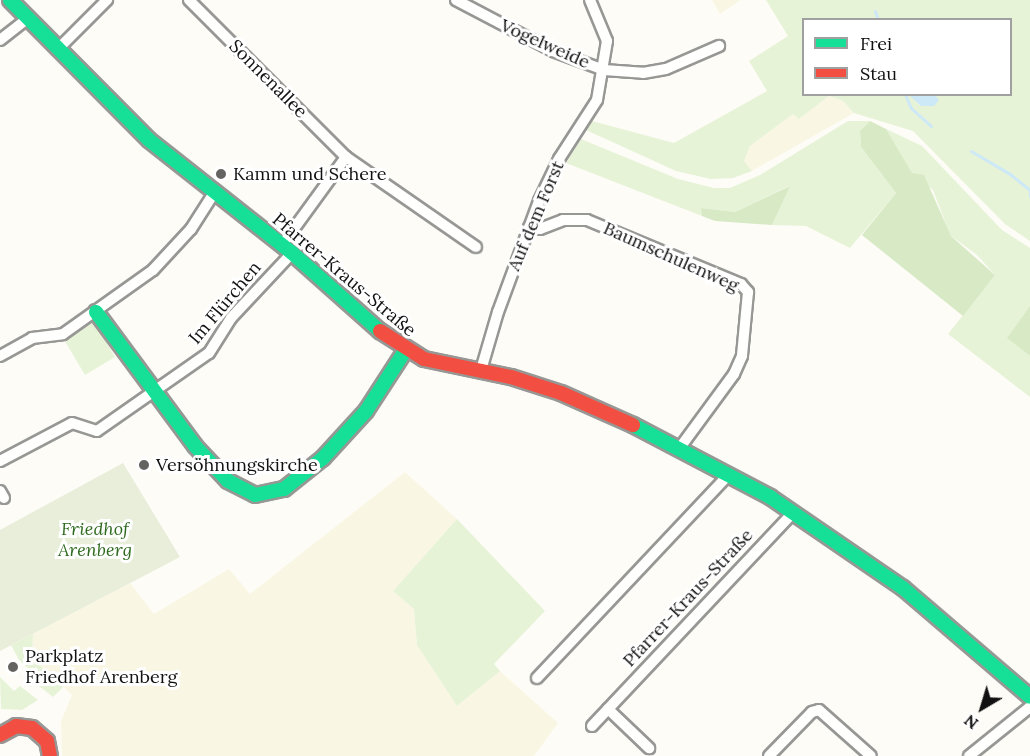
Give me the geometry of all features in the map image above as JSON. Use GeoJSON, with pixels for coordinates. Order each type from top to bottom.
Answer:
{"type":"FeatureCollection","features":[{"type":"Feature","properties":{"kind":"street","name":"Pfarrer-Kraus-Straße"},"geometry":{"type":"LineString","coordinates":[[10,0],[57,50],[149,140],[287,249],[369,324],[405,351],[434,362],[481,370],[554,390],[679,448],[729,474],[794,512],[903,588],[1030,697]]}},
{"type":"Feature","properties":{"kind":"street"},"geometry":{"type":"LineString","coordinates":[[57,50],[107,0]]}},
{"type":"Feature","properties":{"kind":"street","name":"Sonnenallee"},"geometry":{"type":"LineString","coordinates":[[189,0],[346,157],[476,247]]}},
{"type":"Feature","properties":{"kind":"street","name":"Vogelweide"},"geometry":{"type":"LineString","coordinates":[[456,0],[553,51],[604,70],[643,73],[666,69],[719,46]]}},
{"type":"Feature","properties":{"kind":"street","name":"Auf dem Forst"},"geometry":{"type":"LineString","coordinates":[[481,370],[529,227],[555,166],[597,100],[604,70],[607,41],[590,0]]}},
{"type":"Feature","properties":{"kind":"street"},"geometry":{"type":"LineString","coordinates":[[0,40],[27,19]]}},
{"type":"Feature","properties":{"kind":"street"},"geometry":{"type":"LineString","coordinates":[[287,249],[346,157]]}},
{"type":"Feature","properties":{"kind":"street"},"geometry":{"type":"LineString","coordinates":[[0,356],[32,338],[63,334],[158,266],[190,229],[214,193]]}},
{"type":"Feature","properties":{"kind":"street","name":"Baumschulenweg"},"geometry":{"type":"LineString","coordinates":[[529,227],[540,229],[563,220],[587,220],[741,284],[748,292],[742,356],[734,374],[679,448]]}},
{"type":"Feature","properties":{"kind":"street","name":"Im Flürchen"},"geometry":{"type":"LineString","coordinates":[[0,461],[72,423],[97,431],[209,353],[231,318],[287,249]]}},
{"type":"Feature","properties":{"kind":"street"},"geometry":{"type":"LineString","coordinates":[[96,312],[180,429],[228,481],[247,492],[271,494],[297,480],[347,434],[405,351]]}},
{"type":"Feature","properties":{"kind":"street"},"geometry":{"type":"LineString","coordinates":[[537,678],[729,474]]}},
{"type":"Feature","properties":{"kind":"street","name":"Pfarrer-Kraus-Straße"},"geometry":{"type":"LineString","coordinates":[[592,726],[794,512]]}},
{"type":"Feature","properties":{"kind":"street"},"geometry":{"type":"LineString","coordinates":[[969,756],[1030,707]]}},
{"type":"Feature","properties":{"kind":"street"},"geometry":{"type":"LineString","coordinates":[[608,709],[650,748]]}},
{"type":"Feature","properties":{"kind":"street"},"geometry":{"type":"LineString","coordinates":[[769,756],[812,712],[819,710],[871,756]]}},
{"type":"Feature","properties":{"kind":"street"},"geometry":{"type":"LineString","coordinates":[[3,729],[21,725],[37,730],[47,741],[50,756]]}},
{"type":"Feature","properties":{"kind":"shaded area"},"geometry":{"type":"Polygon","coordinates":[[[712,0],[741,0],[720,14],[712,0]]]}},
{"type":"Feature","properties":{"kind":"shaded area"},"geometry":{"type":"Polygon","coordinates":[[[829,96],[843,101],[854,113],[752,171],[744,161],[750,146],[794,113],[799,119],[829,96]]]}},
{"type":"Feature","properties":{"kind":"shaded area"},"geometry":{"type":"Polygon","coordinates":[[[405,472],[457,519],[393,591],[414,609],[417,645],[457,706],[500,671],[558,723],[534,756],[62,756],[61,721],[72,695],[32,658],[33,634],[130,583],[154,614],[229,569],[250,594],[405,472]]]}},
{"type":"Feature","properties":{"kind":"green space"},"geometry":{"type":"Polygon","coordinates":[[[766,0],[1030,0],[1030,241],[1005,224],[913,131],[854,113],[843,101],[829,96],[799,119],[793,114],[750,146],[744,161],[752,171],[733,178],[711,179],[676,171],[586,130],[592,121],[674,143],[767,91],[749,61],[788,36],[766,0]]]}},
{"type":"Feature","properties":{"kind":"green space"},"geometry":{"type":"Polygon","coordinates":[[[848,121],[870,121],[860,131],[861,147],[896,193],[850,248],[806,226],[772,225],[789,186],[735,212],[701,208],[702,216],[566,163],[581,139],[678,179],[714,188],[730,188],[760,175],[848,121]]]}},
{"type":"Feature","properties":{"kind":"green space"},"geometry":{"type":"Polygon","coordinates":[[[870,121],[886,129],[912,173],[924,175],[951,236],[995,275],[963,316],[862,235],[896,193],[861,147],[860,131],[870,121]]]}},
{"type":"Feature","properties":{"kind":"green space"},"geometry":{"type":"Polygon","coordinates":[[[886,129],[922,146],[1002,230],[1030,248],[1030,306],[1008,338],[1030,356],[1030,397],[948,334],[995,275],[977,255],[950,235],[933,190],[912,174],[886,129]]]}},
{"type":"Feature","properties":{"kind":"green space"},"geometry":{"type":"Polygon","coordinates":[[[790,186],[772,225],[715,221],[702,216],[701,208],[735,212],[790,186]]]}},
{"type":"Feature","properties":{"kind":"green space"},"geometry":{"type":"Polygon","coordinates":[[[1030,306],[1030,356],[1007,338],[1030,306]]]}},
{"type":"Feature","properties":{"kind":"green space"},"geometry":{"type":"Polygon","coordinates":[[[93,320],[115,357],[85,375],[63,338],[93,320]]]}},
{"type":"Feature","properties":{"kind":"green space","name":"Friedhof Arenberg"},"geometry":{"type":"Polygon","coordinates":[[[123,463],[180,557],[0,651],[0,530],[123,463]]]}},
{"type":"Feature","properties":{"kind":"green space"},"geometry":{"type":"Polygon","coordinates":[[[457,519],[545,611],[494,664],[500,671],[457,706],[417,645],[414,609],[393,591],[457,519]]]}},
{"type":"Feature","properties":{"kind":"green space"},"geometry":{"type":"Polygon","coordinates":[[[33,634],[32,658],[63,687],[53,697],[29,678],[33,673],[19,660],[11,645],[33,634]]]}},
{"type":"Feature","properties":{"kind":"green space"},"geometry":{"type":"Polygon","coordinates":[[[0,677],[14,691],[20,686],[38,700],[22,710],[1,709],[0,677]]]}},
{"type":"Feature","properties":{"kind":"water"},"geometry":{"type":"Polygon","coordinates":[[[910,96],[936,96],[939,100],[934,106],[921,106],[910,96]]]}},
{"type":"Feature","properties":{"kind":"waterway"},"geometry":{"type":"LineString","coordinates":[[875,11],[877,18]]}},
{"type":"Feature","properties":{"kind":"waterway"},"geometry":{"type":"LineString","coordinates":[[906,96],[911,108],[931,126]]}},
{"type":"Feature","properties":{"kind":"waterway"},"geometry":{"type":"LineString","coordinates":[[971,151],[1010,174],[1030,190],[1030,196]]}},
{"type":"Feature","properties":{"kind":"traffic: fast"},"geometry":{"type":"LineString","coordinates":[[10,0],[149,140],[292,253],[380,331]]}},
{"type":"Feature","properties":{"kind":"traffic: fast"},"geometry":{"type":"LineString","coordinates":[[96,312],[195,446],[228,481],[255,495],[284,489],[323,458],[366,411],[405,351]]}},
{"type":"Feature","properties":{"kind":"traffic: fast"},"geometry":{"type":"LineString","coordinates":[[633,425],[770,497],[903,588],[1030,697]]}},
{"type":"Feature","properties":{"kind":"traffic: jam"},"geometry":{"type":"LineString","coordinates":[[380,331],[424,359],[511,377],[561,393],[633,425]]}},
{"type":"Feature","properties":{"kind":"traffic: jam"},"geometry":{"type":"LineString","coordinates":[[0,735],[16,726],[32,728],[47,741],[50,756]]}},
{"type":"Feature","properties":{"kind":"place","name":"Kamm und Schere"},"geometry":{"type":"Point","coordinates":[221,174]}},
{"type":"Feature","properties":{"kind":"place","name":"Versöhnungskirche"},"geometry":{"type":"Point","coordinates":[144,465]}},
{"type":"Feature","properties":{"kind":"place","name":"Parkplatz Friedhof Arenberg"},"geometry":{"type":"Point","coordinates":[13,667]}}]}
